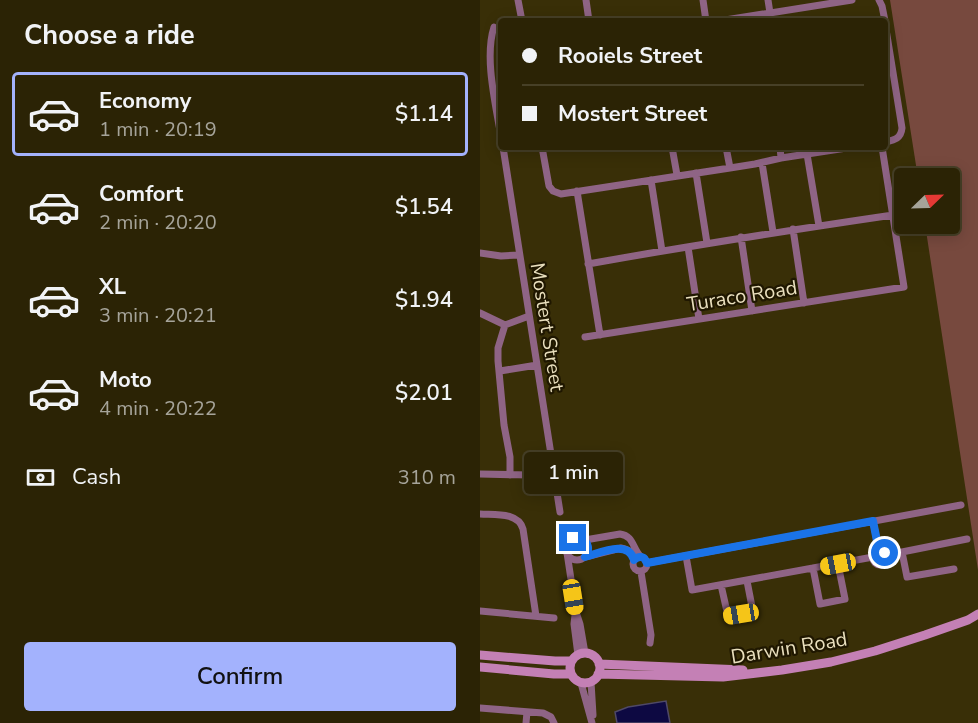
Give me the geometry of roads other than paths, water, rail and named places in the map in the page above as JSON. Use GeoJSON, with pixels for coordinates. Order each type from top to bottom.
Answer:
{"type":"FeatureCollection","features":[{"type":"Feature","properties":{"kind":"street"},"geometry":{"type":"LineString","coordinates":[[518,0],[521,18]]}},
{"type":"Feature","properties":{"kind":"street"},"geometry":{"type":"LineString","coordinates":[[585,0],[588,18]]}},
{"type":"Feature","properties":{"kind":"street"},"geometry":{"type":"LineString","coordinates":[[703,0],[706,18]]}},
{"type":"Feature","properties":{"kind":"street"},"geometry":{"type":"LineString","coordinates":[[768,0],[770,13]]}},
{"type":"Feature","properties":{"kind":"street"},"geometry":{"type":"LineString","coordinates":[[759,18],[770,13],[852,0]]}},
{"type":"Feature","properties":{"kind":"street"},"geometry":{"type":"LineString","coordinates":[[879,0],[884,18]]}},
{"type":"Feature","properties":{"kind":"street"},"geometry":{"type":"LineString","coordinates":[[494,27],[490,60],[498,116]]}},
{"type":"Feature","properties":{"kind":"street"},"geometry":{"type":"LineString","coordinates":[[888,142],[894,141],[900,136],[902,128],[889,68]]}},
{"type":"Feature","properties":{"kind":"street","name":"Mostert Street"},"geometry":{"type":"LineString","coordinates":[[503,150],[560,512]]}},
{"type":"Feature","properties":{"kind":"street"},"geometry":{"type":"LineString","coordinates":[[543,150],[548,182],[553,191],[561,194],[833,150]]}},
{"type":"Feature","properties":{"kind":"street"},"geometry":{"type":"LineString","coordinates":[[673,150],[677,176]]}},
{"type":"Feature","properties":{"kind":"street"},"geometry":{"type":"LineString","coordinates":[[727,150],[730,168]]}},
{"type":"Feature","properties":{"kind":"street"},"geometry":{"type":"LineString","coordinates":[[780,150],[781,158]]}},
{"type":"Feature","properties":{"kind":"street"},"geometry":{"type":"LineString","coordinates":[[588,264],[741,237],[893,215],[882,150]]}},
{"type":"Feature","properties":{"kind":"street"},"geometry":{"type":"LineString","coordinates":[[807,154],[819,225]]}},
{"type":"Feature","properties":{"kind":"street"},"geometry":{"type":"LineString","coordinates":[[762,163],[773,232]]}},
{"type":"Feature","properties":{"kind":"street"},"geometry":{"type":"LineString","coordinates":[[696,173],[707,243]]}},
{"type":"Feature","properties":{"kind":"street"},"geometry":{"type":"LineString","coordinates":[[651,180],[662,251]]}},
{"type":"Feature","properties":{"kind":"street"},"geometry":{"type":"LineString","coordinates":[[576,191],[600,335]]}},
{"type":"Feature","properties":{"kind":"street","name":"Turaco Road"},"geometry":{"type":"LineString","coordinates":[[585,338],[904,286],[893,215]]}},
{"type":"Feature","properties":{"kind":"street"},"geometry":{"type":"LineString","coordinates":[[793,229],[804,303]]}},
{"type":"Feature","properties":{"kind":"street"},"geometry":{"type":"LineString","coordinates":[[741,237],[752,311]]}},
{"type":"Feature","properties":{"kind":"street"},"geometry":{"type":"LineString","coordinates":[[688,247],[699,319]]}},
{"type":"Feature","properties":{"kind":"street"},"geometry":{"type":"LineString","coordinates":[[480,253],[501,256],[519,255]]}},
{"type":"Feature","properties":{"kind":"street"},"geometry":{"type":"LineString","coordinates":[[480,313],[505,325],[529,316]]}},
{"type":"Feature","properties":{"kind":"street"},"geometry":{"type":"LineString","coordinates":[[505,325],[498,348],[498,361],[510,475]]}},
{"type":"Feature","properties":{"kind":"street"},"geometry":{"type":"LineString","coordinates":[[500,371],[537,365]]}},
{"type":"Feature","properties":{"kind":"street"},"geometry":{"type":"LineString","coordinates":[[480,474],[554,474]]}},
{"type":"Feature","properties":{"kind":"street"},"geometry":{"type":"LineString","coordinates":[[647,563],[961,505]]}},
{"type":"Feature","properties":{"kind":"street"},"geometry":{"type":"LineString","coordinates":[[480,514],[514,517],[523,525],[536,616]]}},
{"type":"Feature","properties":{"kind":"street"},"geometry":{"type":"LineString","coordinates":[[873,521],[879,551]]}},
{"type":"Feature","properties":{"kind":"street"},"geometry":{"type":"LineString","coordinates":[[480,655],[555,662],[578,656],[592,656],[599,664],[598,674],[586,683],[577,681],[571,674],[570,668],[578,656],[580,624],[576,612],[567,544],[577,537],[585,540],[620,534],[632,540],[638,558]]}},
{"type":"Feature","properties":{"kind":"street"},"geometry":{"type":"LineString","coordinates":[[887,555],[967,539]]}},
{"type":"Feature","properties":{"kind":"street"},"geometry":{"type":"LineString","coordinates":[[570,575],[589,548],[585,540]]}},
{"type":"Feature","properties":{"kind":"street"},"geometry":{"type":"LineString","coordinates":[[567,553],[572,559],[583,559],[605,551],[623,548],[638,558],[644,558],[647,567],[641,572]]}},
{"type":"Feature","properties":{"kind":"street"},"geometry":{"type":"LineString","coordinates":[[879,551],[887,555],[887,561],[883,565],[874,563],[874,553],[879,551]]}},
{"type":"Feature","properties":{"kind":"street"},"geometry":{"type":"LineString","coordinates":[[902,552],[907,577],[954,568]]}},
{"type":"Feature","properties":{"kind":"street"},"geometry":{"type":"LineString","coordinates":[[686,556],[692,590],[873,557]]}},
{"type":"Feature","properties":{"kind":"street"},"geometry":{"type":"LineString","coordinates":[[638,558],[633,563],[635,570],[641,572]]}},
{"type":"Feature","properties":{"kind":"street"},"geometry":{"type":"LineString","coordinates":[[813,568],[820,604],[845,599],[838,564]]}},
{"type":"Feature","properties":{"kind":"street"},"geometry":{"type":"LineString","coordinates":[[641,572],[651,635],[650,643]]}},
{"type":"Feature","properties":{"kind":"street"},"geometry":{"type":"LineString","coordinates":[[721,585],[728,616],[736,615],[753,612],[747,581]]}},
{"type":"Feature","properties":{"kind":"street","name":"Darwin Road"},"geometry":{"type":"LineString","coordinates":[[599,664],[750,670],[832,657],[923,631],[978,610]]}},
{"type":"Feature","properties":{"kind":"street"},"geometry":{"type":"LineString","coordinates":[[480,611],[555,618]]}},
{"type":"Feature","properties":{"kind":"street","name":"Darwin Road"},"geometry":{"type":"LineString","coordinates":[[598,674],[723,677],[782,670],[831,662],[875,651],[978,615]]}},
{"type":"Feature","properties":{"kind":"street"},"geometry":{"type":"LineString","coordinates":[[480,667],[571,674]]}},
{"type":"Feature","properties":{"kind":"street"},"geometry":{"type":"LineString","coordinates":[[586,683],[593,723]]}},
{"type":"Feature","properties":{"kind":"street"},"geometry":{"type":"LineString","coordinates":[[480,708],[548,714],[554,723]]}},
{"type":"Feature","properties":{"kind":"street"},"geometry":{"type":"LineString","coordinates":[[526,723],[527,712]]}}]}
